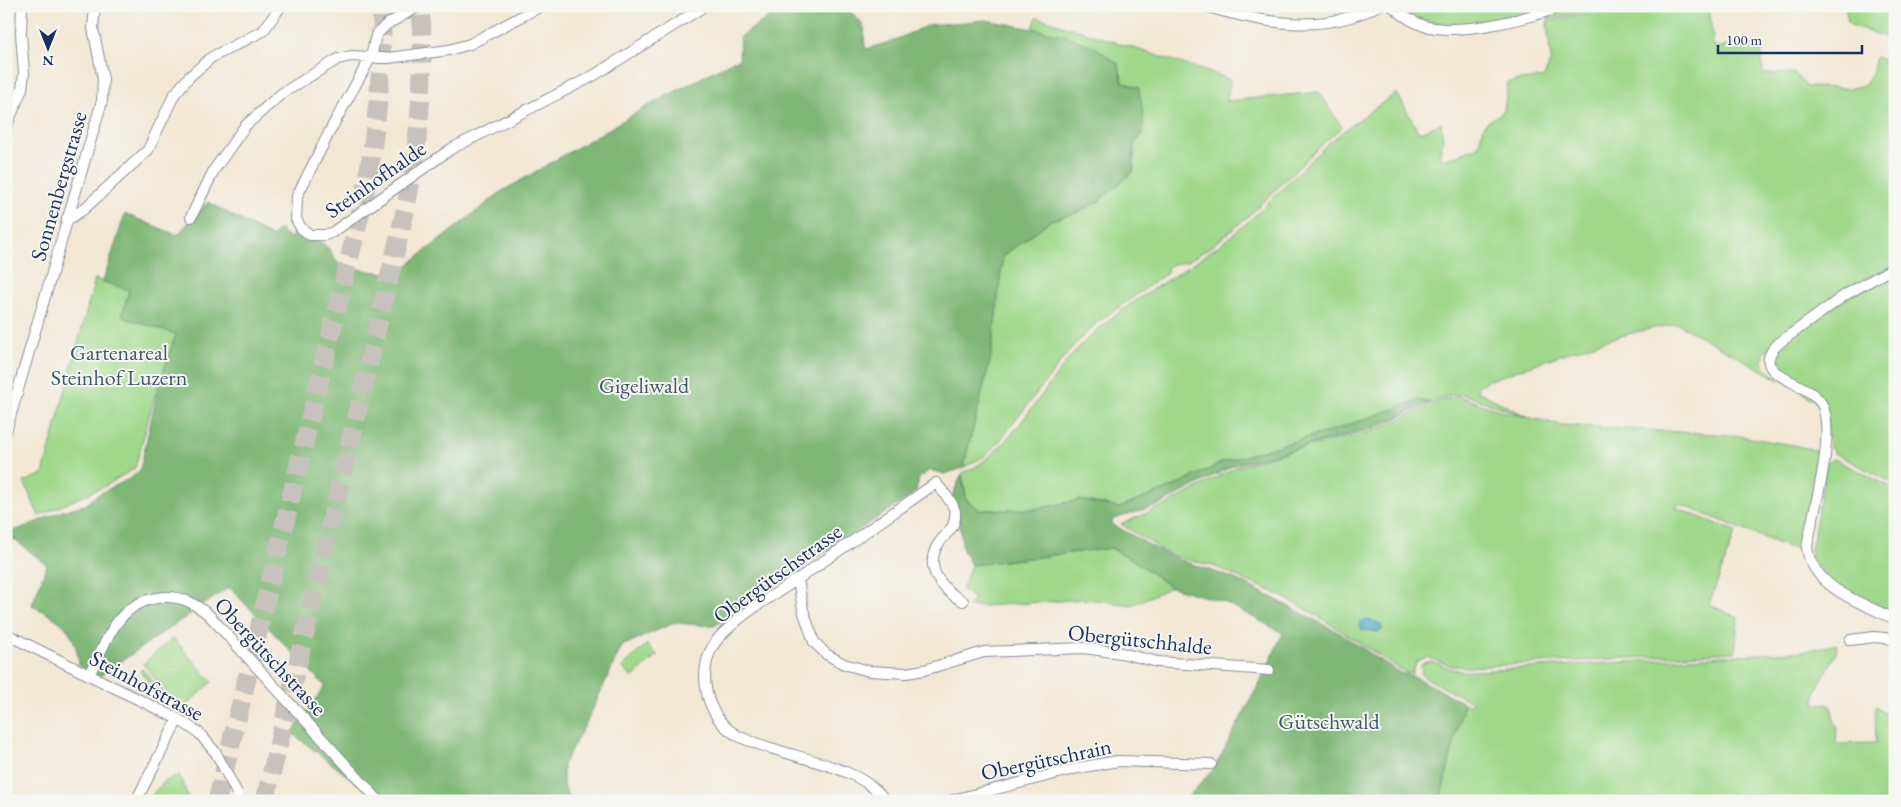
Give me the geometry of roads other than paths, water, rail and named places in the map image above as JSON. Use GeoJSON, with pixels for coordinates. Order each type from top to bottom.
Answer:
{"type":"FeatureCollection","features":[{"type":"Feature","properties":{"kind":"street"},"geometry":{"type":"LineString","coordinates":[[6,127],[22,89],[24,76],[21,33],[22,6]]}},
{"type":"Feature","properties":{"kind":"street","name":"Sonnenbergstrasse"},"geometry":{"type":"LineString","coordinates":[[6,431],[103,90],[93,28],[95,6]]}},
{"type":"Feature","properties":{"kind":"street"},"geometry":{"type":"LineString","coordinates":[[67,218],[84,209],[148,150],[174,95],[188,77],[212,57],[263,31],[281,6]]}},
{"type":"Feature","properties":{"kind":"street"},"geometry":{"type":"LineString","coordinates":[[371,57],[376,35],[380,30],[419,6]]}},
{"type":"Feature","properties":{"kind":"street"},"geometry":{"type":"LineString","coordinates":[[191,217],[214,170],[245,126],[281,94],[338,59],[351,56],[396,58],[449,50],[470,44],[541,6]]}},
{"type":"Feature","properties":{"kind":"street"},"geometry":{"type":"LineString","coordinates":[[1205,6],[1248,19],[1280,24],[1311,24],[1357,15],[1377,6]]}},
{"type":"Feature","properties":{"kind":"street"},"geometry":{"type":"LineString","coordinates":[[1392,6],[1419,24],[1442,28],[1508,22],[1564,6]]}},
{"type":"Feature","properties":{"kind":"street","name":"Steinhofhalde"},"geometry":{"type":"LineString","coordinates":[[371,57],[332,127],[297,196],[296,218],[302,228],[310,235],[325,235],[333,232],[451,149],[593,76],[700,9]]}},
{"type":"Feature","properties":{"kind":"street"},"geometry":{"type":"LineString","coordinates":[[1895,268],[1845,294],[1779,343],[1771,351],[1768,360],[1769,367],[1777,374],[1809,391],[1817,397],[1823,407],[1826,452],[1807,547],[1808,559],[1813,569],[1831,585],[1895,619]]}},
{"type":"Feature","properties":{"kind":"street","name":"Obergütschstrasse"},"geometry":{"type":"LineString","coordinates":[[885,801],[871,785],[856,776],[766,747],[734,734],[722,723],[708,701],[706,673],[709,656],[716,642],[757,606],[936,483],[950,501],[955,514],[952,529],[936,549],[933,568],[948,590],[964,601]]}},
{"type":"Feature","properties":{"kind":"street","name":"Obergütschhalde"},"geometry":{"type":"LineString","coordinates":[[798,579],[802,610],[814,642],[826,654],[844,664],[869,671],[906,674],[984,652],[1083,648],[1121,653],[1158,662],[1269,670]]}},
{"type":"Feature","properties":{"kind":"street","name":"Obergütschstrasse"},"geometry":{"type":"LineString","coordinates":[[89,675],[114,626],[130,608],[145,600],[166,596],[180,598],[194,604],[209,615],[379,801]]}},
{"type":"Feature","properties":{"kind":"street","name":"Steinhofstrasse"},"geometry":{"type":"LineString","coordinates":[[6,634],[178,719],[199,733],[216,753],[239,797]]}},
{"type":"Feature","properties":{"kind":"street"},"geometry":{"type":"LineString","coordinates":[[1850,640],[1874,637],[1895,640]]}},
{"type":"Feature","properties":{"kind":"street"},"geometry":{"type":"LineString","coordinates":[[136,801],[178,719]]}},
{"type":"Feature","properties":{"kind":"street","name":"Obergütschrain"},"geometry":{"type":"LineString","coordinates":[[949,801],[1078,768],[1118,761],[1211,764]]}},
{"type":"Feature","properties":{"kind":"water"},"geometry":{"type":"Polygon","coordinates":[[[1365,619],[1380,623],[1383,630],[1379,632],[1362,630],[1359,623],[1365,619]]]}},
{"type":"Feature","properties":{"kind":"waterway"},"geometry":{"type":"LineString","coordinates":[[1349,801],[1371,792],[1429,799]]}},
{"type":"Feature","properties":{"kind":"tunnel"},"geometry":{"type":"LineString","coordinates":[[217,801],[364,198],[378,102],[382,6]]}},
{"type":"Feature","properties":{"kind":"tunnel"},"geometry":{"type":"LineString","coordinates":[[265,801],[406,207],[415,157],[422,82],[420,6]]}},
{"type":"Feature","properties":{"kind":"park label","name":"Gartenareal Steinhof Luzern"},"geometry":{"type":"Point","coordinates":[119,365]}},
{"type":"Feature","properties":{"kind":"park label","name":"Gigeliwald"},"geometry":{"type":"Point","coordinates":[644,385]}},
{"type":"Feature","properties":{"kind":"park label","name":"Gütschwald"},"geometry":{"type":"Point","coordinates":[1329,721]}}]}
